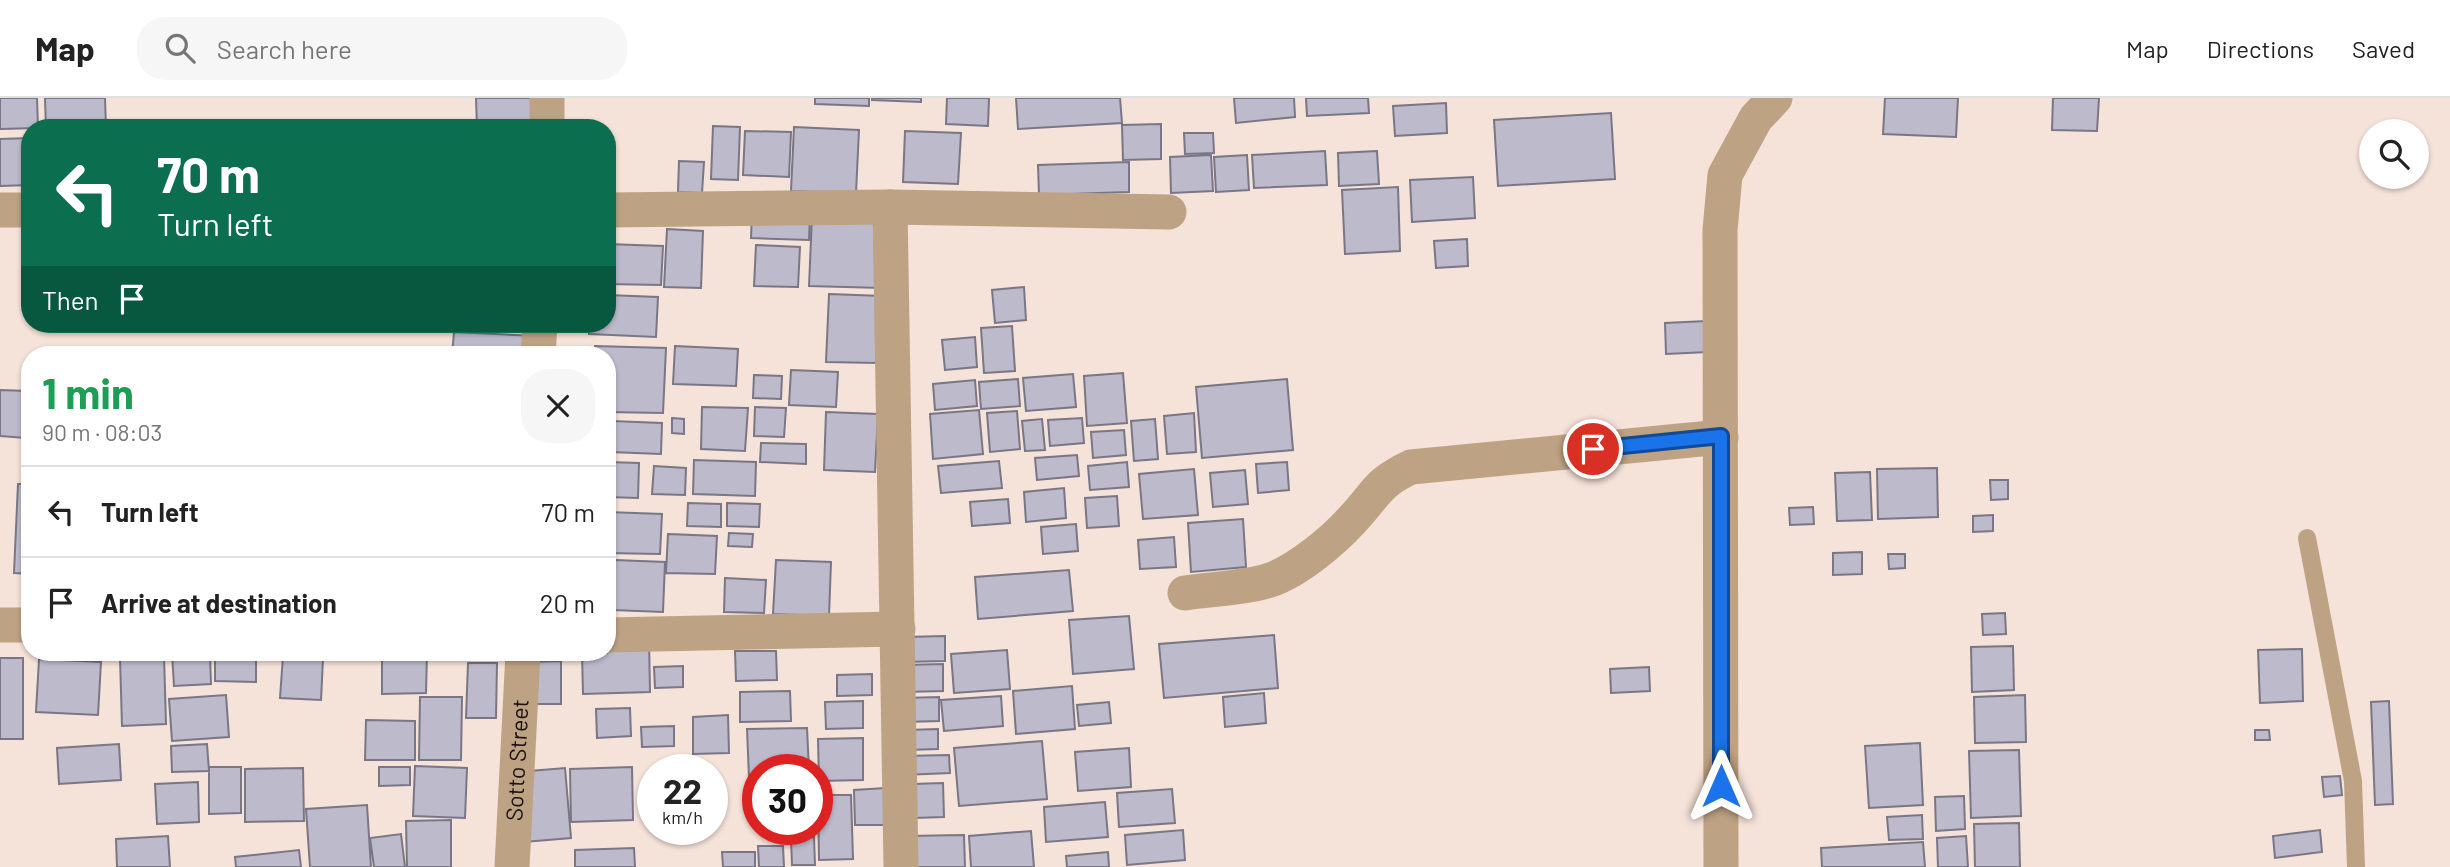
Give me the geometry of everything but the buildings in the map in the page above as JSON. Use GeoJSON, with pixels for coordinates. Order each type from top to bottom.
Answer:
{"type":"FeatureCollection","features":[{"type":"Feature","properties":{"kind":"street"},"geometry":{"type":"LineString","coordinates":[[547,98],[547,119]]}},
{"type":"Feature","properties":{"kind":"street"},"geometry":{"type":"LineString","coordinates":[[1721,867],[1720,230],[1725,175],[1756,118],[1774,98]]}},
{"type":"Feature","properties":{"kind":"street"},"geometry":{"type":"LineString","coordinates":[[616,210],[890,207],[1169,212]]}},
{"type":"Feature","properties":{"kind":"street"},"geometry":{"type":"LineString","coordinates":[[890,207],[901,867]]}},
{"type":"Feature","properties":{"kind":"street"},"geometry":{"type":"LineString","coordinates":[[0,210],[21,210]]}},
{"type":"Feature","properties":{"kind":"street"},"geometry":{"type":"LineString","coordinates":[[1185,593],[1269,581],[1288,572],[1352,520],[1376,489],[1390,477],[1411,467],[1721,436]]}},
{"type":"Feature","properties":{"kind":"street"},"geometry":{"type":"LineString","coordinates":[[0,625],[21,625]]}},
{"type":"Feature","properties":{"kind":"street"},"geometry":{"type":"LineString","coordinates":[[616,635],[898,629]]}},
{"type":"Feature","properties":{"kind":"street","name":"Sotto Street"},"geometry":{"type":"LineString","coordinates":[[512,867],[523,661]]}},
{"type":"Feature","properties":{"kind":"lane"},"geometry":{"type":"LineString","coordinates":[[2308,538],[2353,781],[2356,867]]}},
{"type":"Feature","properties":{"kind":"route"},"geometry":{"type":"LineString","coordinates":[[1593,449],[1721,436],[1721,786]]}}]}
